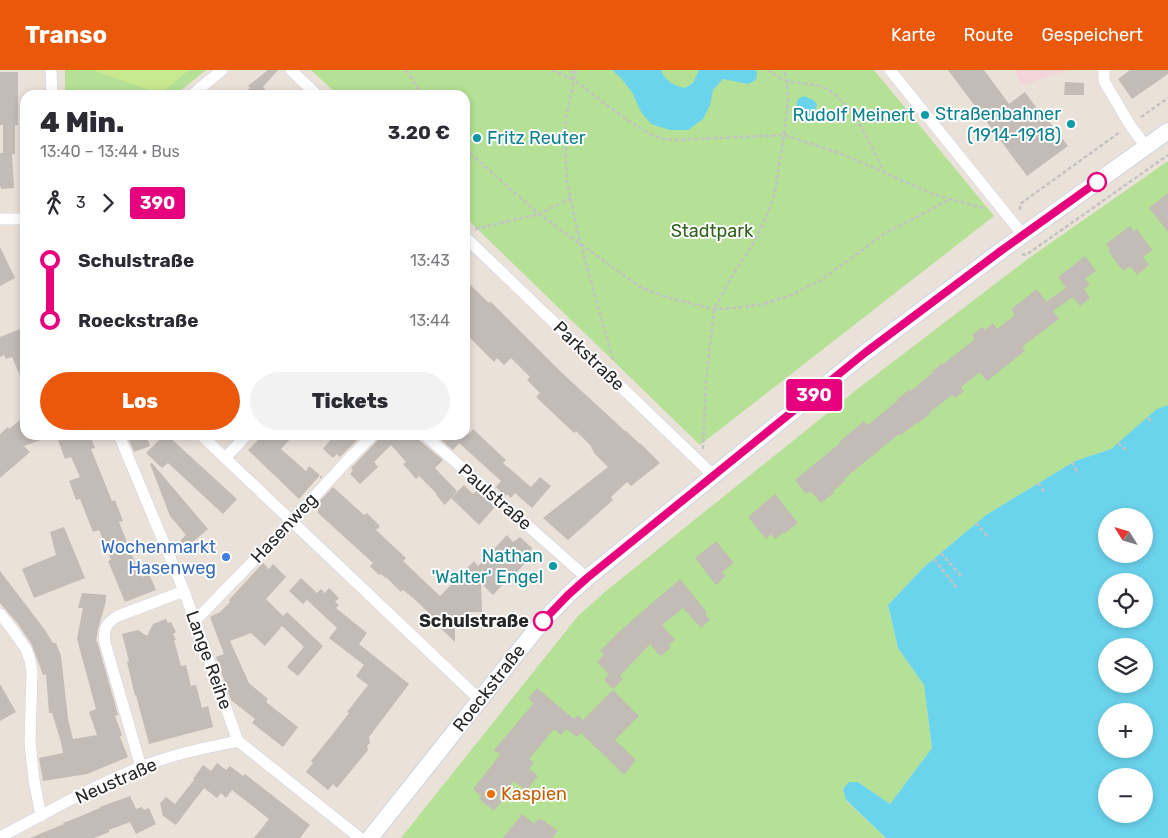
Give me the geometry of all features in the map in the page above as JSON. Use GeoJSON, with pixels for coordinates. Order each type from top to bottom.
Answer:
{"type":"FeatureCollection","features":[{"type":"Feature","properties":{"kind":"main road","name":"Roeckstraße"},"geometry":{"type":"LineString","coordinates":[[370,838],[541,623],[587,578],[866,352],[1023,235],[1168,131]]}},
{"type":"Feature","properties":{"kind":"street"},"geometry":{"type":"LineString","coordinates":[[51,70],[52,90]]}},
{"type":"Feature","properties":{"kind":"street"},"geometry":{"type":"LineString","coordinates":[[198,90],[222,70]]}},
{"type":"Feature","properties":{"kind":"street"},"geometry":{"type":"LineString","coordinates":[[291,70],[312,90]]}},
{"type":"Feature","properties":{"kind":"street"},"geometry":{"type":"LineString","coordinates":[[890,70],[1023,235]]}},
{"type":"Feature","properties":{"kind":"street"},"geometry":{"type":"LineString","coordinates":[[1104,70],[1104,81],[1130,125],[1146,147]]}},
{"type":"Feature","properties":{"kind":"street"},"geometry":{"type":"LineString","coordinates":[[0,219],[20,219]]}},
{"type":"Feature","properties":{"kind":"street","name":"Parkstraße"},"geometry":{"type":"LineString","coordinates":[[470,233],[620,386],[714,476]]}},
{"type":"Feature","properties":{"kind":"street","name":"Lange Reihe"},"geometry":{"type":"LineString","coordinates":[[120,440],[184,591],[238,741]]}},
{"type":"Feature","properties":{"kind":"street"},"geometry":{"type":"LineString","coordinates":[[206,440],[480,700]]}},
{"type":"Feature","properties":{"kind":"street"},"geometry":{"type":"LineString","coordinates":[[225,458],[242,440]]}},
{"type":"Feature","properties":{"kind":"street","name":"Hasenweg"},"geometry":{"type":"LineString","coordinates":[[195,621],[368,440]]}},
{"type":"Feature","properties":{"kind":"street","name":"Paulstraße"},"geometry":{"type":"LineString","coordinates":[[431,440],[587,578]]}},
{"type":"Feature","properties":{"kind":"street"},"geometry":{"type":"LineString","coordinates":[[142,766],[104,635],[110,620],[184,591]]}},
{"type":"Feature","properties":{"kind":"street"},"geometry":{"type":"LineString","coordinates":[[0,614],[26,649],[30,660],[32,672],[30,743],[34,780],[41,816]]}},
{"type":"Feature","properties":{"kind":"street"},"geometry":{"type":"LineString","coordinates":[[238,741],[360,838]]}},
{"type":"Feature","properties":{"kind":"street","name":"Neustraße"},"geometry":{"type":"LineString","coordinates":[[0,838],[90,790],[142,766],[189,751],[238,741]]}},
{"type":"Feature","properties":{"kind":"path"},"geometry":{"type":"LineString","coordinates":[[406,70],[419,90]]}},
{"type":"Feature","properties":{"kind":"path"},"geometry":{"type":"LineString","coordinates":[[552,70],[574,80],[601,102],[632,123],[663,139],[784,135],[842,154],[935,194],[1006,213]]}},
{"type":"Feature","properties":{"kind":"path"},"geometry":{"type":"LineString","coordinates":[[571,70],[574,80]]}},
{"type":"Feature","properties":{"kind":"path"},"geometry":{"type":"LineString","coordinates":[[576,70],[566,118],[567,182],[580,242],[620,386]]}},
{"type":"Feature","properties":{"kind":"path"},"geometry":{"type":"LineString","coordinates":[[768,70],[787,81],[819,86],[831,91],[848,106],[885,172]]}},
{"type":"Feature","properties":{"kind":"path"},"geometry":{"type":"LineString","coordinates":[[703,456],[706,382],[714,309],[751,247],[765,220],[774,196],[788,102],[787,81],[784,70]]}},
{"type":"Feature","properties":{"kind":"path"},"geometry":{"type":"LineString","coordinates":[[1020,204],[1110,139]]}},
{"type":"Feature","properties":{"kind":"path"},"geometry":{"type":"LineString","coordinates":[[470,153],[539,214],[640,287],[666,297],[714,309],[763,304],[792,295],[821,280],[884,234],[951,199]]}},
{"type":"Feature","properties":{"kind":"path"},"geometry":{"type":"LineString","coordinates":[[1026,255],[1168,155]]}},
{"type":"Feature","properties":{"kind":"path"},"geometry":{"type":"LineString","coordinates":[[470,233],[539,214],[571,198]]}},
{"type":"Feature","properties":{"kind":"path"},"geometry":{"type":"LineString","coordinates":[[1148,418],[1152,422]]}},
{"type":"Feature","properties":{"kind":"path"},"geometry":{"type":"LineString","coordinates":[[1118,442],[1126,450]]}},
{"type":"Feature","properties":{"kind":"path"},"geometry":{"type":"LineString","coordinates":[[1072,462],[1078,474]]}},
{"type":"Feature","properties":{"kind":"path"},"geometry":{"type":"LineString","coordinates":[[1038,483],[1045,493]]}},
{"type":"Feature","properties":{"kind":"path"},"geometry":{"type":"LineString","coordinates":[[976,523],[990,538]]}},
{"type":"Feature","properties":{"kind":"path"},"geometry":{"type":"LineString","coordinates":[[941,552],[962,577]]}},
{"type":"Feature","properties":{"kind":"path"},"geometry":{"type":"LineString","coordinates":[[934,559],[957,588]]}},
{"type":"Feature","properties":{"kind":"shaded area"},"geometry":{"type":"Polygon","coordinates":[[[1015,70],[1067,70],[1021,86],[1015,70]]]}},
{"type":"Feature","properties":{"kind":"green space"},"geometry":{"type":"Polygon","coordinates":[[[65,70],[206,70],[181,90],[65,90],[65,70]]]}},
{"type":"Feature","properties":{"kind":"green space"},"geometry":{"type":"Polygon","coordinates":[[[93,70],[189,70],[165,90],[149,90],[93,70]]]}},
{"type":"Feature","properties":{"kind":"green space","name":"Stadtpark"},"geometry":{"type":"Polygon","coordinates":[[[311,70],[874,70],[994,216],[700,445],[470,222],[470,90],[333,90],[311,70]]]}},
{"type":"Feature","properties":{"kind":"green space"},"geometry":{"type":"Polygon","coordinates":[[[1168,161],[1168,405],[1157,410],[1111,449],[1075,461],[986,515],[924,567],[888,605],[898,648],[924,685],[932,748],[890,804],[858,782],[846,801],[886,838],[401,838],[578,616],[606,591],[860,387],[1029,258],[1168,161]]]}},
{"type":"Feature","properties":{"kind":"water"},"geometry":{"type":"Polygon","coordinates":[[[612,70],[661,70],[670,82],[685,88],[693,83],[699,70],[755,70],[757,72],[756,80],[748,84],[723,79],[713,90],[710,105],[703,119],[688,130],[670,130],[651,124],[641,112],[632,92],[612,70]]]}},
{"type":"Feature","properties":{"kind":"water"},"geometry":{"type":"Polygon","coordinates":[[[804,96],[817,104],[814,112],[807,118],[797,108],[798,99],[804,96]]]}},
{"type":"Feature","properties":{"kind":"water"},"geometry":{"type":"Polygon","coordinates":[[[1168,405],[1168,838],[886,838],[846,800],[843,789],[849,782],[858,782],[890,804],[932,748],[924,685],[898,648],[888,605],[924,567],[986,515],[1075,461],[1111,449],[1157,409],[1168,405]]]}},
{"type":"Feature","properties":{"kind":"building"},"geometry":{"type":"Polygon","coordinates":[[[268,70],[278,70],[263,87],[266,90],[247,90],[250,88],[248,86],[268,70]]]}},
{"type":"Feature","properties":{"kind":"building"},"geometry":{"type":"Polygon","coordinates":[[[948,70],[984,70],[1009,104],[1025,92],[1068,146],[1027,176],[948,70]]]}},
{"type":"Feature","properties":{"kind":"building"},"geometry":{"type":"Polygon","coordinates":[[[1130,70],[1168,70],[1168,74],[1132,99],[1118,79],[1130,70]]]}},
{"type":"Feature","properties":{"kind":"building"},"geometry":{"type":"Polygon","coordinates":[[[0,72],[18,72],[18,125],[15,125],[15,154],[12,154],[14,188],[1,189],[0,153],[3,153],[3,125],[0,125],[0,72]]]}},
{"type":"Feature","properties":{"kind":"building"},"geometry":{"type":"Polygon","coordinates":[[[1065,82],[1084,83],[1084,95],[1064,95],[1065,82]]]}},
{"type":"Feature","properties":{"kind":"building"},"geometry":{"type":"Polygon","coordinates":[[[1168,193],[1168,232],[1149,208],[1168,193]]]}},
{"type":"Feature","properties":{"kind":"building"},"geometry":{"type":"Polygon","coordinates":[[[1130,226],[1134,231],[1137,229],[1152,250],[1143,257],[1149,265],[1137,275],[1130,266],[1123,271],[1108,251],[1111,250],[1106,244],[1130,226]]]}},
{"type":"Feature","properties":{"kind":"building"},"geometry":{"type":"Polygon","coordinates":[[[0,247],[15,278],[0,286],[0,247]]]}},
{"type":"Feature","properties":{"kind":"building"},"geometry":{"type":"Polygon","coordinates":[[[1085,256],[1096,271],[1085,279],[1090,285],[1084,289],[1090,298],[1080,306],[1073,297],[1053,311],[1059,319],[1022,347],[1025,351],[987,381],[980,372],[961,387],[964,391],[955,398],[952,395],[917,424],[900,436],[899,434],[844,479],[845,481],[833,491],[835,492],[821,503],[810,491],[806,494],[795,480],[839,442],[864,421],[868,425],[897,399],[910,389],[911,391],[942,363],[975,339],[972,335],[982,327],[985,330],[993,323],[997,329],[1015,315],[1011,309],[1037,289],[1046,302],[1066,288],[1058,277],[1085,256]]]}},
{"type":"Feature","properties":{"kind":"building"},"geometry":{"type":"Polygon","coordinates":[[[470,285],[489,303],[490,301],[561,372],[660,463],[631,486],[627,482],[611,497],[613,500],[568,540],[543,518],[608,467],[576,431],[574,433],[536,397],[540,393],[527,380],[530,377],[511,358],[504,365],[497,358],[494,362],[470,338],[470,285]]]}},
{"type":"Feature","properties":{"kind":"building"},"geometry":{"type":"Polygon","coordinates":[[[20,329],[20,375],[12,357],[6,359],[4,355],[0,357],[0,337],[20,329]]]}},
{"type":"Feature","properties":{"kind":"building"},"geometry":{"type":"Polygon","coordinates":[[[20,420],[20,440],[41,440],[24,446],[30,452],[0,478],[0,434],[8,427],[9,429],[20,420]]]}},
{"type":"Feature","properties":{"kind":"building"},"geometry":{"type":"Polygon","coordinates":[[[473,429],[506,460],[503,463],[531,487],[540,477],[551,486],[532,508],[515,493],[511,498],[507,494],[505,496],[496,487],[501,481],[459,443],[453,450],[442,440],[470,440],[470,433],[473,429]]]}},
{"type":"Feature","properties":{"kind":"building"},"geometry":{"type":"Polygon","coordinates":[[[58,440],[92,440],[95,448],[91,449],[112,501],[115,500],[123,521],[119,522],[134,560],[142,577],[149,574],[156,590],[125,602],[108,561],[111,560],[99,530],[93,532],[80,499],[76,500],[69,481],[80,477],[71,457],[65,459],[58,440]]]}},
{"type":"Feature","properties":{"kind":"building"},"geometry":{"type":"Polygon","coordinates":[[[129,440],[148,440],[150,446],[134,452],[129,440]]]}},
{"type":"Feature","properties":{"kind":"building"},"geometry":{"type":"Polygon","coordinates":[[[159,440],[172,440],[237,499],[223,514],[168,463],[162,468],[146,453],[159,440]]]}},
{"type":"Feature","properties":{"kind":"building"},"geometry":{"type":"Polygon","coordinates":[[[258,440],[289,440],[281,449],[306,471],[309,466],[320,475],[299,499],[248,450],[258,440]]]}},
{"type":"Feature","properties":{"kind":"building"},"geometry":{"type":"Polygon","coordinates":[[[330,440],[357,440],[340,457],[337,454],[333,458],[323,449],[330,440]]]}},
{"type":"Feature","properties":{"kind":"building"},"geometry":{"type":"Polygon","coordinates":[[[378,440],[420,440],[443,460],[435,468],[457,491],[445,505],[419,476],[416,479],[403,464],[406,462],[391,445],[374,462],[378,467],[360,484],[350,474],[353,470],[351,468],[378,440]]]}},
{"type":"Feature","properties":{"kind":"building"},"geometry":{"type":"Polygon","coordinates":[[[152,463],[208,529],[194,541],[196,543],[187,551],[179,542],[186,535],[170,516],[150,464],[152,463]]]}},
{"type":"Feature","properties":{"kind":"building"},"geometry":{"type":"Polygon","coordinates":[[[464,485],[473,494],[476,491],[495,507],[479,525],[451,498],[464,485]]]}},
{"type":"Feature","properties":{"kind":"building"},"geometry":{"type":"Polygon","coordinates":[[[333,487],[364,515],[367,513],[380,526],[376,530],[406,558],[403,561],[440,596],[474,561],[478,566],[507,535],[513,542],[520,537],[532,548],[531,550],[534,553],[509,581],[507,580],[493,595],[481,583],[482,612],[468,612],[468,623],[464,627],[455,627],[455,642],[434,622],[428,612],[403,590],[401,592],[386,577],[381,574],[379,575],[370,566],[373,563],[318,513],[318,503],[333,487]]]}},
{"type":"Feature","properties":{"kind":"building"},"geometry":{"type":"Polygon","coordinates":[[[775,494],[798,523],[775,539],[771,534],[766,539],[748,517],[775,494]]]}},
{"type":"Feature","properties":{"kind":"building"},"geometry":{"type":"Polygon","coordinates":[[[64,527],[85,578],[34,598],[22,569],[56,555],[50,532],[64,527]]]}},
{"type":"Feature","properties":{"kind":"building"},"geometry":{"type":"Polygon","coordinates":[[[716,541],[734,563],[722,572],[726,576],[716,585],[695,558],[716,541]]]}},
{"type":"Feature","properties":{"kind":"building"},"geometry":{"type":"Polygon","coordinates":[[[263,563],[269,569],[273,564],[286,577],[266,599],[283,616],[287,612],[323,646],[298,676],[287,667],[304,647],[282,626],[265,646],[251,633],[230,641],[249,683],[268,699],[266,702],[298,727],[283,747],[252,723],[255,719],[231,700],[216,657],[224,654],[210,617],[220,612],[230,602],[229,600],[263,563]]]}},
{"type":"Feature","properties":{"kind":"building"},"geometry":{"type":"Polygon","coordinates":[[[0,571],[53,643],[56,643],[61,656],[68,719],[73,739],[97,735],[89,712],[96,709],[77,639],[83,608],[78,608],[82,593],[106,595],[96,641],[118,715],[115,716],[122,735],[120,737],[128,757],[87,774],[43,781],[39,758],[63,753],[61,742],[52,713],[49,713],[46,674],[43,675],[32,645],[18,624],[0,603],[0,571]]]}},
{"type":"Feature","properties":{"kind":"building"},"geometry":{"type":"Polygon","coordinates":[[[301,578],[317,593],[321,589],[325,593],[329,588],[339,598],[335,602],[339,605],[336,608],[367,633],[359,644],[409,684],[369,737],[368,750],[337,788],[333,784],[328,790],[306,772],[313,763],[311,761],[349,713],[347,712],[368,685],[356,676],[364,665],[329,638],[337,628],[307,600],[303,604],[289,591],[301,578]]]}},
{"type":"Feature","properties":{"kind":"building"},"geometry":{"type":"Polygon","coordinates":[[[680,579],[707,612],[705,614],[710,620],[701,628],[683,608],[662,625],[675,640],[669,644],[671,648],[660,656],[650,644],[620,676],[623,679],[613,689],[604,680],[609,674],[597,662],[604,655],[600,651],[621,630],[680,579]]]}},
{"type":"Feature","properties":{"kind":"building"},"geometry":{"type":"Polygon","coordinates":[[[166,619],[168,623],[171,622],[176,632],[173,634],[181,666],[186,665],[191,686],[196,685],[202,708],[208,706],[213,727],[149,744],[135,696],[122,634],[138,630],[147,636],[153,624],[166,619]]]}},
{"type":"Feature","properties":{"kind":"building"},"geometry":{"type":"Polygon","coordinates":[[[0,684],[16,712],[0,721],[0,684]]]}},
{"type":"Feature","properties":{"kind":"building"},"geometry":{"type":"Polygon","coordinates":[[[537,688],[574,719],[578,715],[583,720],[613,690],[639,716],[615,740],[636,760],[624,775],[581,733],[577,737],[566,729],[561,735],[554,729],[529,759],[534,763],[529,769],[538,776],[526,791],[514,781],[499,798],[502,801],[494,811],[479,799],[481,796],[473,789],[500,755],[494,750],[534,703],[528,699],[537,688]]]}},
{"type":"Feature","properties":{"kind":"building"},"geometry":{"type":"Polygon","coordinates":[[[217,763],[226,770],[230,766],[243,776],[245,774],[310,825],[300,838],[254,838],[269,819],[232,790],[226,798],[221,793],[217,798],[204,788],[176,825],[163,816],[160,803],[166,797],[175,804],[203,765],[211,771],[217,763]]]}},
{"type":"Feature","properties":{"kind":"building"},"geometry":{"type":"Polygon","coordinates":[[[130,796],[136,809],[142,807],[144,810],[149,808],[156,824],[136,834],[130,822],[94,838],[30,838],[100,807],[130,796]]]}},
{"type":"Feature","properties":{"kind":"building"},"geometry":{"type":"Polygon","coordinates":[[[522,814],[534,824],[538,819],[543,820],[558,831],[552,838],[503,838],[522,814]]]}},
{"type":"Feature","properties":{"kind":"bus line","name":"390"},"geometry":{"type":"LineString","coordinates":[[543,621],[587,578],[866,352],[1002,250],[1097,182]]}},
{"type":"Feature","properties":{"kind":"place","name":"Rudolf Meinert"},"geometry":{"type":"Point","coordinates":[925,115]}},
{"type":"Feature","properties":{"kind":"place","name":"Straßenbahner (1914-1918)"},"geometry":{"type":"Point","coordinates":[1071,124]}},
{"type":"Feature","properties":{"kind":"place","name":"Fritz Reuter"},"geometry":{"type":"Point","coordinates":[477,138]}},
{"type":"Feature","properties":{"kind":"place","name":"Wochenmarkt Hasenweg"},"geometry":{"type":"Point","coordinates":[226,557]}},
{"type":"Feature","properties":{"kind":"place","name":"Nathan 'Walter' Engel"},"geometry":{"type":"Point","coordinates":[553,566]}},
{"type":"Feature","properties":{"kind":"place","name":"Schulstraße"},"geometry":{"type":"Point","coordinates":[543,621]}},
{"type":"Feature","properties":{"kind":"place","name":"Kaspien"},"geometry":{"type":"Point","coordinates":[491,794]}}]}
